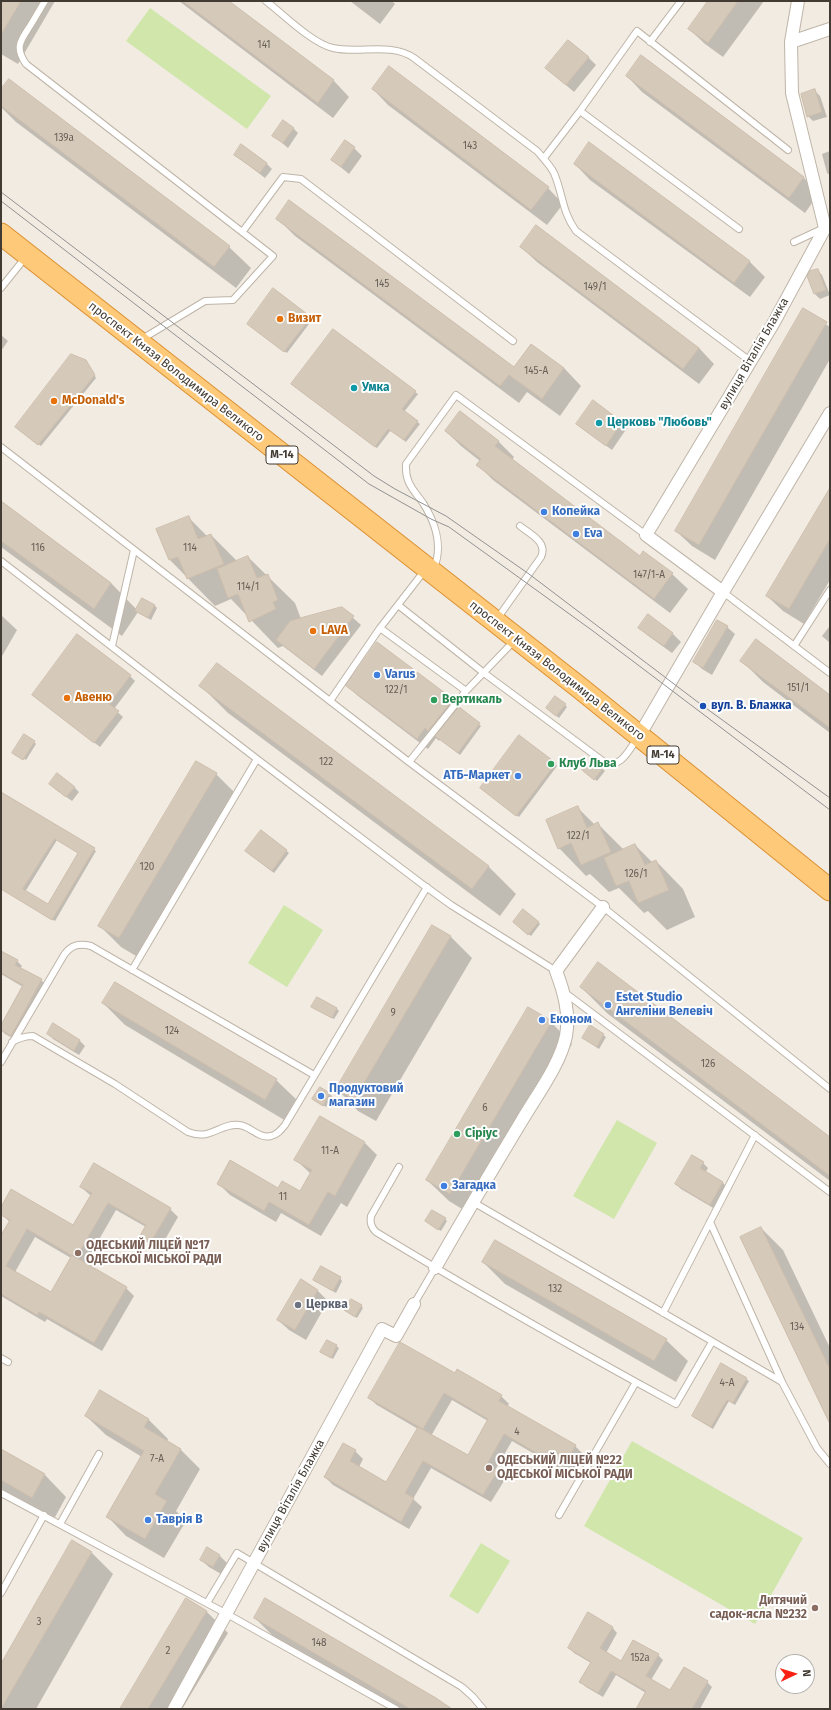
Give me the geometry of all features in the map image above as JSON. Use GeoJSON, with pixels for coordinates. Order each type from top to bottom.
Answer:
{"type":"FeatureCollection","features":[{"type":"Feature","properties":{"kind":"highway","name":"проспект Князя Володимира Великого"},"geometry":{"type":"LineString","coordinates":[[1,234],[429,571],[517,638],[830,890]]}},
{"type":"Feature","properties":{"kind":"street"},"geometry":{"type":"LineString","coordinates":[[798,1],[791,42],[792,93],[828,227]]}},
{"type":"Feature","properties":{"kind":"street"},"geometry":{"type":"LineString","coordinates":[[791,42],[830,29]]}},
{"type":"Feature","properties":{"kind":"street","name":"вулиця Віталія Блажка"},"geometry":{"type":"LineString","coordinates":[[646,535],[750,362],[828,227]]}},
{"type":"Feature","properties":{"kind":"street"},"geometry":{"type":"LineString","coordinates":[[639,736],[830,413]]}},
{"type":"Feature","properties":{"kind":"street"},"geometry":{"type":"LineString","coordinates":[[646,535],[723,592]]}},
{"type":"Feature","properties":{"kind":"street"},"geometry":{"type":"LineString","coordinates":[[435,1268],[555,1065],[566,1037],[568,1014],[564,992],[556,971],[603,907]]}},
{"type":"Feature","properties":{"kind":"street","name":"вулиця Віталія Блажка"},"geometry":{"type":"LineString","coordinates":[[174,1709],[382,1328],[396,1336],[414,1304]]}},
{"type":"Feature","properties":{"kind":"lane"},"geometry":{"type":"LineString","coordinates":[[45,1],[22,36],[19,50],[21,58],[26,64],[243,231],[273,256],[233,300],[205,301],[138,341]]}},
{"type":"Feature","properties":{"kind":"lane"},"geometry":{"type":"LineString","coordinates":[[266,1],[321,44],[340,49],[385,49],[410,55],[537,151],[544,158],[554,174],[564,211],[576,231],[750,362]]}},
{"type":"Feature","properties":{"kind":"lane"},"geometry":{"type":"LineString","coordinates":[[650,42],[681,1]]}},
{"type":"Feature","properties":{"kind":"lane"},"geometry":{"type":"LineString","coordinates":[[544,158],[580,111],[637,31],[788,150]]}},
{"type":"Feature","properties":{"kind":"lane"},"geometry":{"type":"LineString","coordinates":[[580,111],[739,229]]}},
{"type":"Feature","properties":{"kind":"lane"},"geometry":{"type":"LineString","coordinates":[[243,231],[283,177],[301,179],[513,341]]}},
{"type":"Feature","properties":{"kind":"lane"},"geometry":{"type":"LineString","coordinates":[[794,242],[828,227]]}},
{"type":"Feature","properties":{"kind":"lane"},"geometry":{"type":"LineString","coordinates":[[1,288],[27,255]]}},
{"type":"Feature","properties":{"kind":"lane"},"geometry":{"type":"LineString","coordinates":[[330,701],[380,628],[437,561],[438,550],[435,530],[424,505],[408,482],[405,474],[406,464],[456,395],[646,535]]}},
{"type":"Feature","properties":{"kind":"lane"},"geometry":{"type":"LineString","coordinates":[[1,447],[409,762],[603,907],[830,1089]]}},
{"type":"Feature","properties":{"kind":"lane"},"geometry":{"type":"LineString","coordinates":[[495,621],[544,551],[540,542],[520,526]]}},
{"type":"Feature","properties":{"kind":"lane"},"geometry":{"type":"LineString","coordinates":[[112,646],[134,550]]}},
{"type":"Feature","properties":{"kind":"lane"},"geometry":{"type":"LineString","coordinates":[[1,561],[427,888],[556,971]]}},
{"type":"Feature","properties":{"kind":"lane"},"geometry":{"type":"LineString","coordinates":[[794,646],[830,590]]}},
{"type":"Feature","properties":{"kind":"lane"},"geometry":{"type":"LineString","coordinates":[[723,592],[830,673]]}},
{"type":"Feature","properties":{"kind":"lane"},"geometry":{"type":"LineString","coordinates":[[398,605],[484,673],[604,762],[611,764],[618,762],[639,736]]}},
{"type":"Feature","properties":{"kind":"lane"},"geometry":{"type":"LineString","coordinates":[[380,628],[466,691]]}},
{"type":"Feature","properties":{"kind":"lane"},"geometry":{"type":"LineString","coordinates":[[409,762],[466,691],[517,638]]}},
{"type":"Feature","properties":{"kind":"lane"},"geometry":{"type":"LineString","coordinates":[[132,970],[257,759]]}},
{"type":"Feature","properties":{"kind":"lane"},"geometry":{"type":"LineString","coordinates":[[12,1042],[26,1036],[33,1036],[115,1084],[188,1132],[196,1135],[203,1135],[230,1126],[238,1125],[245,1126],[264,1136],[276,1134],[284,1126],[427,888]]}},
{"type":"Feature","properties":{"kind":"lane"},"geometry":{"type":"LineString","coordinates":[[1,1062],[64,955],[73,946],[85,944],[91,946],[314,1075]]}},
{"type":"Feature","properties":{"kind":"lane"},"geometry":{"type":"LineString","coordinates":[[564,992],[830,1192]]}},
{"type":"Feature","properties":{"kind":"lane"},"geometry":{"type":"LineString","coordinates":[[663,1313],[755,1135]]}},
{"type":"Feature","properties":{"kind":"lane"},"geometry":{"type":"LineString","coordinates":[[399,1167],[371,1216],[370,1222],[372,1228],[376,1232],[435,1268],[636,1382],[676,1404],[712,1342]]}},
{"type":"Feature","properties":{"kind":"lane"},"geometry":{"type":"LineString","coordinates":[[473,1202],[782,1382]]}},
{"type":"Feature","properties":{"kind":"lane"},"geometry":{"type":"LineString","coordinates":[[710,1222],[782,1382],[817,1448],[830,1464]]}},
{"type":"Feature","properties":{"kind":"lane"},"geometry":{"type":"LineString","coordinates":[[414,1304],[435,1268]]}},
{"type":"Feature","properties":{"kind":"lane"},"geometry":{"type":"LineString","coordinates":[[1,1358],[8,1362]]}},
{"type":"Feature","properties":{"kind":"lane"},"geometry":{"type":"LineString","coordinates":[[559,1515],[636,1382]]}},
{"type":"Feature","properties":{"kind":"lane"},"geometry":{"type":"LineString","coordinates":[[60,1524],[99,1454]]}},
{"type":"Feature","properties":{"kind":"lane"},"geometry":{"type":"LineString","coordinates":[[1,1493],[207,1603],[396,1709]]}},
{"type":"Feature","properties":{"kind":"lane"},"geometry":{"type":"LineString","coordinates":[[1,1593],[44,1515]]}},
{"type":"Feature","properties":{"kind":"lane"},"geometry":{"type":"LineString","coordinates":[[207,1603],[237,1553],[462,1687],[483,1709]]}},
{"type":"Feature","properties":{"kind":"green space"},"geometry":{"type":"Polygon","coordinates":[[[150,8],[271,96],[247,129],[126,41],[150,8]]]}},
{"type":"Feature","properties":{"kind":"green space"},"geometry":{"type":"Polygon","coordinates":[[[284,905],[323,930],[287,987],[248,963],[284,905]]]}},
{"type":"Feature","properties":{"kind":"green space"},"geometry":{"type":"Polygon","coordinates":[[[617,1120],[657,1143],[614,1219],[573,1196],[617,1120]]]}},
{"type":"Feature","properties":{"kind":"green space"},"geometry":{"type":"Polygon","coordinates":[[[632,1441],[803,1538],[755,1624],[584,1526],[632,1441]]]}},
{"type":"Feature","properties":{"kind":"green space"},"geometry":{"type":"Polygon","coordinates":[[[481,1543],[510,1561],[478,1614],[449,1596],[481,1543]]]}},
{"type":"Feature","properties":{"kind":"building"},"geometry":{"type":"Polygon","coordinates":[[[1,1],[21,1],[1,35],[1,1]]]}},
{"type":"Feature","properties":{"kind":"building"},"geometry":{"type":"Polygon","coordinates":[[[183,1],[229,1],[334,80],[318,103],[183,1]]]}},
{"type":"Feature","properties":{"kind":"building"},"geometry":{"type":"Polygon","coordinates":[[[708,1],[738,1],[708,43],[688,29],[708,1]]]}},
{"type":"Feature","properties":{"kind":"building"},"geometry":{"type":"Polygon","coordinates":[[[568,40],[589,57],[566,85],[545,68],[568,40]]]}},
{"type":"Feature","properties":{"kind":"building"},"geometry":{"type":"Polygon","coordinates":[[[641,55],[804,177],[789,198],[626,76],[641,55]]]}},
{"type":"Feature","properties":{"kind":"building"},"geometry":{"type":"Polygon","coordinates":[[[389,66],[549,187],[531,210],[372,89],[389,66]]]}},
{"type":"Feature","properties":{"kind":"building"},"geometry":{"type":"Polygon","coordinates":[[[9,79],[230,246],[214,267],[1,106],[1,89],[9,79]]]}},
{"type":"Feature","properties":{"kind":"building"},"geometry":{"type":"Polygon","coordinates":[[[815,89],[822,112],[807,117],[801,94],[815,89]]]}},
{"type":"Feature","properties":{"kind":"building"},"geometry":{"type":"Polygon","coordinates":[[[283,120],[294,128],[283,143],[272,136],[283,120]]]}},
{"type":"Feature","properties":{"kind":"building"},"geometry":{"type":"Polygon","coordinates":[[[345,140],[355,147],[341,167],[331,160],[345,140]]]}},
{"type":"Feature","properties":{"kind":"building"},"geometry":{"type":"Polygon","coordinates":[[[589,142],[750,261],[734,283],[574,164],[589,142]]]}},
{"type":"Feature","properties":{"kind":"building"},"geometry":{"type":"Polygon","coordinates":[[[241,144],[267,163],[260,173],[234,155],[241,144]]]}},
{"type":"Feature","properties":{"kind":"building"},"geometry":{"type":"Polygon","coordinates":[[[289,200],[514,367],[531,344],[564,368],[542,399],[509,375],[500,386],[276,219],[289,200]]]}},
{"type":"Feature","properties":{"kind":"building"},"geometry":{"type":"Polygon","coordinates":[[[536,225],[699,348],[683,369],[520,247],[536,225]]]}},
{"type":"Feature","properties":{"kind":"building"},"geometry":{"type":"Polygon","coordinates":[[[818,269],[826,290],[814,294],[807,276],[810,271],[818,269]]]}},
{"type":"Feature","properties":{"kind":"building"},"geometry":{"type":"Polygon","coordinates":[[[273,288],[311,317],[284,352],[247,324],[273,288]]]}},
{"type":"Feature","properties":{"kind":"building"},"geometry":{"type":"Polygon","coordinates":[[[803,308],[827,322],[699,545],[675,531],[803,308]]]}},
{"type":"Feature","properties":{"kind":"building","name":"Умка"},"geometry":{"type":"Polygon","coordinates":[[[333,329],[416,391],[402,409],[418,421],[404,440],[388,429],[375,447],[291,384],[333,329]]]}},
{"type":"Feature","properties":{"kind":"building","name":"McDonald's"},"geometry":{"type":"Polygon","coordinates":[[[71,354],[86,360],[95,375],[38,445],[15,427],[71,354]]]}},
{"type":"Feature","properties":{"kind":"building","name":"Церковь \"Любовь\""},"geometry":{"type":"Polygon","coordinates":[[[593,400],[622,422],[606,446],[576,424],[593,400]]]}},
{"type":"Feature","properties":{"kind":"building"},"geometry":{"type":"Polygon","coordinates":[[[460,411],[499,441],[495,446],[640,556],[643,551],[673,573],[654,599],[476,465],[481,459],[445,431],[460,411]]]}},
{"type":"Feature","properties":{"kind":"building"},"geometry":{"type":"Polygon","coordinates":[[[830,488],[830,539],[789,609],[766,596],[830,488]]]}},
{"type":"Feature","properties":{"kind":"building"},"geometry":{"type":"Polygon","coordinates":[[[1,501],[111,583],[94,609],[1,541],[1,501]]]}},
{"type":"Feature","properties":{"kind":"building"},"geometry":{"type":"Polygon","coordinates":[[[189,516],[198,539],[211,534],[224,564],[187,579],[178,557],[169,560],[156,529],[189,516]]]}},
{"type":"Feature","properties":{"kind":"building"},"geometry":{"type":"Polygon","coordinates":[[[248,556],[257,578],[268,574],[278,600],[273,602],[276,609],[249,622],[238,594],[228,598],[217,569],[248,556]]]}},
{"type":"Feature","properties":{"kind":"building"},"geometry":{"type":"Polygon","coordinates":[[[142,598],[155,605],[148,618],[135,611],[142,598]]]}},
{"type":"Feature","properties":{"kind":"building","name":"LAVA"},"geometry":{"type":"Polygon","coordinates":[[[342,607],[354,616],[314,669],[276,640],[290,621],[342,607]]]}},
{"type":"Feature","properties":{"kind":"building"},"geometry":{"type":"Polygon","coordinates":[[[648,614],[673,633],[664,646],[638,628],[648,614]]]}},
{"type":"Feature","properties":{"kind":"building"},"geometry":{"type":"Polygon","coordinates":[[[717,620],[728,626],[703,668],[693,662],[717,620]]]}},
{"type":"Feature","properties":{"kind":"building"},"geometry":{"type":"Polygon","coordinates":[[[77,634],[131,675],[109,704],[119,711],[94,743],[32,695],[77,634]]]}},
{"type":"Feature","properties":{"kind":"building"},"geometry":{"type":"Polygon","coordinates":[[[756,639],[830,695],[830,728],[740,661],[756,639]]]}},
{"type":"Feature","properties":{"kind":"building"},"geometry":{"type":"Polygon","coordinates":[[[377,642],[453,699],[428,731],[425,728],[417,739],[346,686],[377,642]]]}},
{"type":"Feature","properties":{"kind":"building"},"geometry":{"type":"Polygon","coordinates":[[[217,663],[489,866],[472,889],[199,686],[217,663]]]}},
{"type":"Feature","properties":{"kind":"building"},"geometry":{"type":"Polygon","coordinates":[[[555,696],[566,704],[556,716],[546,708],[555,696]]]}},
{"type":"Feature","properties":{"kind":"building"},"geometry":{"type":"Polygon","coordinates":[[[459,707],[480,723],[458,753],[435,736],[459,707]]]}},
{"type":"Feature","properties":{"kind":"building"},"geometry":{"type":"Polygon","coordinates":[[[24,734],[35,741],[23,760],[12,753],[24,734]]]}},
{"type":"Feature","properties":{"kind":"building","name":"АТБ-Маркет"},"geometry":{"type":"Polygon","coordinates":[[[519,735],[556,763],[516,816],[480,788],[519,735]]]}},
{"type":"Feature","properties":{"kind":"building"},"geometry":{"type":"Polygon","coordinates":[[[592,759],[603,768],[594,780],[582,770],[592,759]]]}},
{"type":"Feature","properties":{"kind":"building"},"geometry":{"type":"Polygon","coordinates":[[[196,761],[217,773],[119,938],[98,926],[196,761]]]}},
{"type":"Feature","properties":{"kind":"building"},"geometry":{"type":"Polygon","coordinates":[[[57,773],[75,787],[66,797],[49,784],[57,773]]]}},
{"type":"Feature","properties":{"kind":"building"},"geometry":{"type":"Polygon","coordinates":[[[1,792],[95,848],[52,920],[1,889],[1,792]],[[55,839],[23,889],[48,904],[78,853],[55,839]]]}},
{"type":"Feature","properties":{"kind":"building"},"geometry":{"type":"Polygon","coordinates":[[[578,806],[587,828],[598,822],[611,852],[581,865],[571,843],[558,849],[546,820],[578,806]]]}},
{"type":"Feature","properties":{"kind":"building"},"geometry":{"type":"Polygon","coordinates":[[[261,830],[287,850],[272,871],[245,851],[261,830]]]}},
{"type":"Feature","properties":{"kind":"building"},"geometry":{"type":"Polygon","coordinates":[[[635,844],[645,865],[656,860],[669,890],[638,903],[629,881],[616,886],[604,858],[635,844]]]}},
{"type":"Feature","properties":{"kind":"building"},"geometry":{"type":"Polygon","coordinates":[[[523,909],[539,922],[528,935],[513,922],[523,909]]]}},
{"type":"Feature","properties":{"kind":"building"},"geometry":{"type":"Polygon","coordinates":[[[432,925],[451,936],[354,1100],[336,1089],[432,925]]]}},
{"type":"Feature","properties":{"kind":"building"},"geometry":{"type":"Polygon","coordinates":[[[1,951],[18,960],[15,965],[42,979],[11,1036],[1,1030],[1,1025],[23,985],[1,973],[1,951]]]}},
{"type":"Feature","properties":{"kind":"building"},"geometry":{"type":"Polygon","coordinates":[[[598,962],[830,1137],[830,1176],[580,987],[598,962]]]}},
{"type":"Feature","properties":{"kind":"building"},"geometry":{"type":"Polygon","coordinates":[[[115,982],[277,1079],[265,1100],[102,1003],[115,982]]]}},
{"type":"Feature","properties":{"kind":"building"},"geometry":{"type":"Polygon","coordinates":[[[317,997],[337,1008],[332,1018],[311,1007],[317,997]]]}},
{"type":"Feature","properties":{"kind":"building"},"geometry":{"type":"Polygon","coordinates":[[[528,1007],[552,1021],[450,1194],[426,1180],[528,1007]]]}},
{"type":"Feature","properties":{"kind":"building"},"geometry":{"type":"Polygon","coordinates":[[[53,1023],[80,1040],[74,1051],[47,1034],[53,1023]]]}},
{"type":"Feature","properties":{"kind":"building"},"geometry":{"type":"Polygon","coordinates":[[[590,1025],[604,1034],[597,1047],[582,1038],[590,1025]]]}},
{"type":"Feature","properties":{"kind":"building","name":"Продуктовий магазин"},"geometry":{"type":"Polygon","coordinates":[[[320,1087],[330,1093],[323,1106],[312,1099],[320,1087]]]}},
{"type":"Feature","properties":{"kind":"building"},"geometry":{"type":"Polygon","coordinates":[[[320,1116],[365,1142],[335,1196],[328,1192],[309,1225],[269,1202],[264,1211],[217,1184],[230,1160],[278,1188],[282,1181],[300,1191],[312,1170],[294,1160],[320,1116]]]}},
{"type":"Feature","properties":{"kind":"building"},"geometry":{"type":"Polygon","coordinates":[[[692,1155],[704,1162],[700,1168],[723,1182],[710,1205],[675,1184],[692,1155]]]}},
{"type":"Feature","properties":{"kind":"building"},"geometry":{"type":"Polygon","coordinates":[[[94,1163],[171,1208],[151,1242],[140,1236],[146,1225],[108,1203],[76,1257],[127,1287],[94,1343],[39,1312],[37,1315],[1,1294],[1,1235],[10,1220],[1,1215],[1,1207],[11,1189],[73,1225],[92,1193],[80,1187],[94,1163]],[[27,1229],[6,1266],[51,1292],[72,1255],[27,1229]]]}},
{"type":"Feature","properties":{"kind":"building"},"geometry":{"type":"Polygon","coordinates":[[[432,1210],[446,1218],[438,1230],[425,1221],[432,1210]]]}},
{"type":"Feature","properties":{"kind":"building"},"geometry":{"type":"Polygon","coordinates":[[[761,1227],[830,1369],[830,1424],[740,1237],[761,1227]]]}},
{"type":"Feature","properties":{"kind":"building"},"geometry":{"type":"Polygon","coordinates":[[[495,1240],[667,1339],[654,1361],[482,1262],[495,1240]]]}},
{"type":"Feature","properties":{"kind":"building"},"geometry":{"type":"Polygon","coordinates":[[[321,1266],[341,1277],[333,1291],[313,1280],[321,1266]]]}},
{"type":"Feature","properties":{"kind":"building"},"geometry":{"type":"Polygon","coordinates":[[[301,1279],[318,1290],[295,1330],[277,1320],[301,1279]]]}},
{"type":"Feature","properties":{"kind":"building"},"geometry":{"type":"Polygon","coordinates":[[[351,1299],[362,1305],[355,1317],[344,1310],[351,1299]]]}},
{"type":"Feature","properties":{"kind":"building"},"geometry":{"type":"Polygon","coordinates":[[[327,1340],[337,1345],[331,1358],[320,1352],[327,1340]]]}},
{"type":"Feature","properties":{"kind":"building"},"geometry":{"type":"Polygon","coordinates":[[[400,1342],[455,1373],[457,1369],[502,1395],[499,1401],[576,1445],[562,1468],[504,1434],[486,1466],[497,1472],[483,1495],[423,1461],[405,1493],[414,1498],[401,1522],[324,1477],[343,1443],[356,1450],[350,1461],[386,1482],[418,1427],[468,1455],[488,1419],[444,1393],[423,1429],[368,1398],[400,1342]]]}},
{"type":"Feature","properties":{"kind":"building"},"geometry":{"type":"Polygon","coordinates":[[[721,1363],[747,1378],[733,1403],[727,1400],[711,1427],[692,1416],[721,1363]]]}},
{"type":"Feature","properties":{"kind":"building"},"geometry":{"type":"Polygon","coordinates":[[[100,1390],[149,1419],[144,1427],[181,1449],[155,1494],[167,1501],[145,1539],[106,1517],[144,1451],[85,1416],[100,1390]]]}},
{"type":"Feature","properties":{"kind":"building"},"geometry":{"type":"Polygon","coordinates":[[[1,1449],[45,1474],[32,1498],[1,1480],[1,1449]]]}},
{"type":"Feature","properties":{"kind":"building"},"geometry":{"type":"Polygon","coordinates":[[[72,1540],[92,1552],[1,1709],[1,1664],[72,1540]]]}},
{"type":"Feature","properties":{"kind":"building"},"geometry":{"type":"Polygon","coordinates":[[[207,1547],[220,1555],[213,1567],[200,1560],[207,1547]]]}},
{"type":"Feature","properties":{"kind":"building"},"geometry":{"type":"Polygon","coordinates":[[[186,1598],[207,1611],[148,1709],[120,1709],[186,1598]]]}},
{"type":"Feature","properties":{"kind":"building"},"geometry":{"type":"Polygon","coordinates":[[[265,1598],[436,1698],[452,1709],[410,1709],[254,1618],[265,1598]]]}},
{"type":"Feature","properties":{"kind":"building"},"geometry":{"type":"Polygon","coordinates":[[[588,1612],[613,1627],[600,1648],[621,1661],[633,1640],[659,1654],[646,1676],[670,1690],[684,1667],[708,1681],[692,1709],[636,1709],[646,1691],[611,1671],[598,1693],[579,1682],[591,1662],[568,1648],[588,1612]]]}},
{"type":"Feature","properties":{"kind":"tram line"},"geometry":{"type":"LineString","coordinates":[[1,192],[374,476],[446,516],[529,574],[703,706],[830,798]]}},
{"type":"Feature","properties":{"kind":"tram line"},"geometry":{"type":"LineString","coordinates":[[1,201],[369,484],[431,519],[449,527],[593,631],[830,810]]}},
{"type":"Feature","properties":{"kind":"place","name":"Визит"},"geometry":{"type":"Point","coordinates":[280,319]}},
{"type":"Feature","properties":{"kind":"place","name":"Умка"},"geometry":{"type":"Point","coordinates":[354,388]}},
{"type":"Feature","properties":{"kind":"place","name":"McDonald's"},"geometry":{"type":"Point","coordinates":[54,401]}},
{"type":"Feature","properties":{"kind":"place","name":"Церковь \"Любовь\""},"geometry":{"type":"Point","coordinates":[599,423]}},
{"type":"Feature","properties":{"kind":"place","name":"Копейка"},"geometry":{"type":"Point","coordinates":[544,512]}},
{"type":"Feature","properties":{"kind":"place","name":"Eva"},"geometry":{"type":"Point","coordinates":[576,534]}},
{"type":"Feature","properties":{"kind":"place","name":"LAVA"},"geometry":{"type":"Point","coordinates":[313,631]}},
{"type":"Feature","properties":{"kind":"place","name":"Varus"},"geometry":{"type":"Point","coordinates":[377,675]}},
{"type":"Feature","properties":{"kind":"place","name":"Авеню"},"geometry":{"type":"Point","coordinates":[67,698]}},
{"type":"Feature","properties":{"kind":"place","name":"Вертикаль"},"geometry":{"type":"Point","coordinates":[434,700]}},
{"type":"Feature","properties":{"kind":"place","name":"вул. В. Блажка"},"geometry":{"type":"Point","coordinates":[703,706]}},
{"type":"Feature","properties":{"kind":"place","name":"Клуб Льва"},"geometry":{"type":"Point","coordinates":[551,764]}},
{"type":"Feature","properties":{"kind":"place","name":"АТБ-Маркет"},"geometry":{"type":"Point","coordinates":[518,776]}},
{"type":"Feature","properties":{"kind":"place","name":"Estet Studio Ангеліни Велевіч"},"geometry":{"type":"Point","coordinates":[608,1005]}},
{"type":"Feature","properties":{"kind":"place","name":"Економ"},"geometry":{"type":"Point","coordinates":[542,1020]}},
{"type":"Feature","properties":{"kind":"place","name":"Продуктовий магазин"},"geometry":{"type":"Point","coordinates":[321,1096]}},
{"type":"Feature","properties":{"kind":"place","name":"Сіріус"},"geometry":{"type":"Point","coordinates":[457,1134]}},
{"type":"Feature","properties":{"kind":"place","name":"Загадка"},"geometry":{"type":"Point","coordinates":[444,1186]}},
{"type":"Feature","properties":{"kind":"place","name":"ОДЕСЬКИЙ ЛІЦЕЙ №17 ОДЕСЬКОЇ МІСЬКОЇ РАДИ"},"geometry":{"type":"Point","coordinates":[78,1253]}},
{"type":"Feature","properties":{"kind":"place","name":"Церква"},"geometry":{"type":"Point","coordinates":[298,1305]}},
{"type":"Feature","properties":{"kind":"place","name":"ОДЕСЬКИЙ ЛІЦЕЙ №22 ОДЕСЬКОЇ МІСЬКОЇ РАДИ"},"geometry":{"type":"Point","coordinates":[489,1468]}},
{"type":"Feature","properties":{"kind":"place","name":"Таврія В"},"geometry":{"type":"Point","coordinates":[148,1520]}},
{"type":"Feature","properties":{"kind":"place","name":"Дитячий садок-ясла №232"},"geometry":{"type":"Point","coordinates":[815,1608]}}]}
